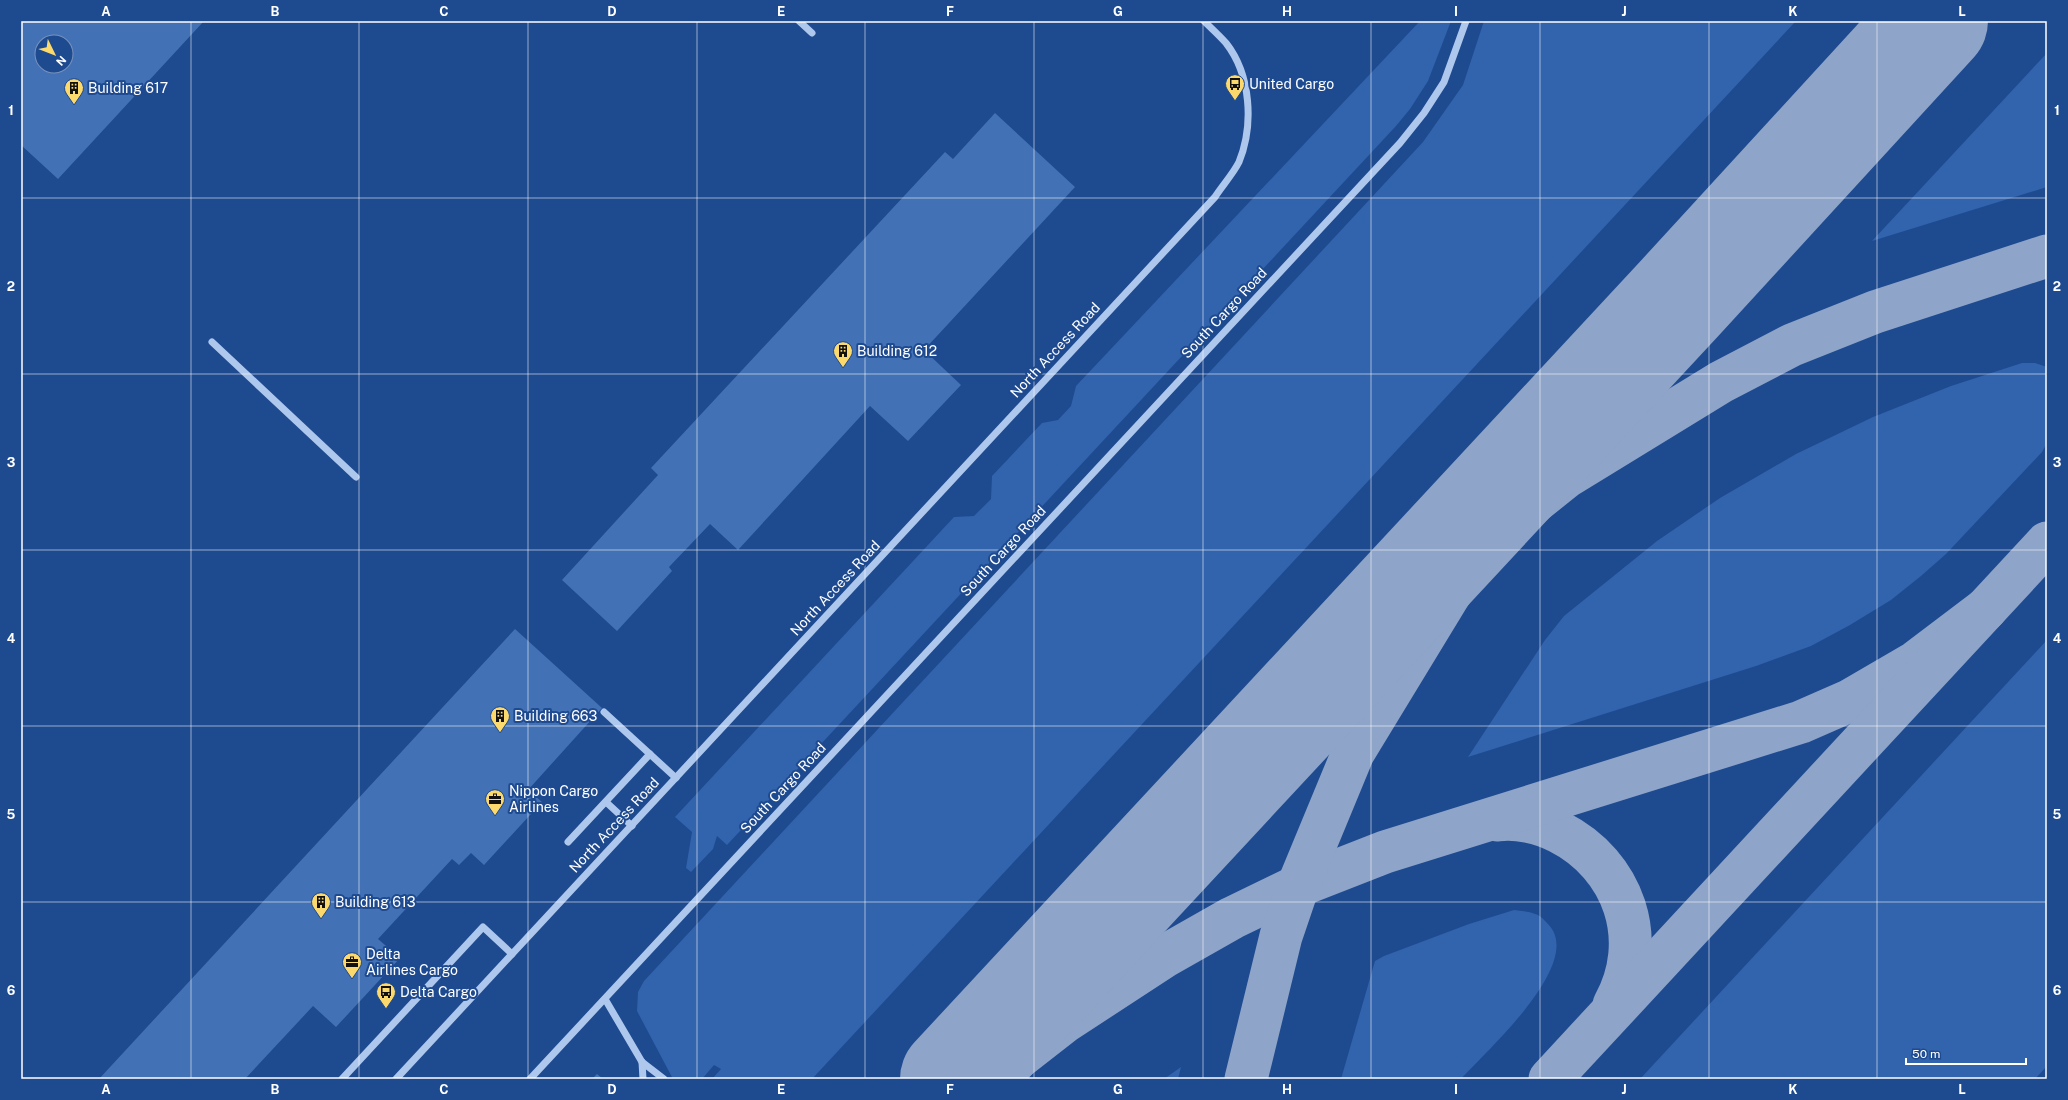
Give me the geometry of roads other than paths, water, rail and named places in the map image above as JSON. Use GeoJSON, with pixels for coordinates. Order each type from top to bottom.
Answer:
{"type":"FeatureCollection","features":[{"type":"Feature","properties":{"kind":"street"},"geometry":{"type":"LineString","coordinates":[[799,21],[812,33]]}},
{"type":"Feature","properties":{"kind":"street","name":"North Access Road"},"geometry":{"type":"LineString","coordinates":[[396,1079],[1215,197],[1238,162],[1247,128],[1247,92],[1241,70],[1226,43],[1204,21]]}},
{"type":"Feature","properties":{"kind":"street","name":"South Cargo Road"},"geometry":{"type":"LineString","coordinates":[[535,1077],[604,999],[1400,143],[1424,113],[1444,82],[1466,21]]}},
{"type":"Feature","properties":{"kind":"street"},"geometry":{"type":"LineString","coordinates":[[212,342],[356,477]]}},
{"type":"Feature","properties":{"kind":"street"},"geometry":{"type":"LineString","coordinates":[[604,712],[676,778]]}},
{"type":"Feature","properties":{"kind":"street"},"geometry":{"type":"LineString","coordinates":[[568,842],[650,754]]}},
{"type":"Feature","properties":{"kind":"street"},"geometry":{"type":"LineString","coordinates":[[606,802],[632,826]]}},
{"type":"Feature","properties":{"kind":"street"},"geometry":{"type":"LineString","coordinates":[[342,1079],[483,927],[512,954]]}},
{"type":"Feature","properties":{"kind":"street"},"geometry":{"type":"LineString","coordinates":[[604,999],[642,1062],[664,1079]]}},
{"type":"Feature","properties":{"kind":"street"},"geometry":{"type":"LineString","coordinates":[[642,1062],[643,1079]]}},
{"type":"Feature","properties":{"kind":"place","name":"United Cargo"},"geometry":{"type":"Point","coordinates":[1235,101]}},
{"type":"Feature","properties":{"kind":"place","name":"Building 617"},"geometry":{"type":"Point","coordinates":[74,105]}},
{"type":"Feature","properties":{"kind":"place","name":"Building 612"},"geometry":{"type":"Point","coordinates":[843,368]}},
{"type":"Feature","properties":{"kind":"place","name":"Building 663"},"geometry":{"type":"Point","coordinates":[500,733]}},
{"type":"Feature","properties":{"kind":"place","name":"Nippon Cargo Airlines"},"geometry":{"type":"Point","coordinates":[495,816]}},
{"type":"Feature","properties":{"kind":"place","name":"Building 613"},"geometry":{"type":"Point","coordinates":[321,919]}},
{"type":"Feature","properties":{"kind":"place","name":"Delta Airlines Cargo"},"geometry":{"type":"Point","coordinates":[352,979]}},
{"type":"Feature","properties":{"kind":"place","name":"Delta Cargo"},"geometry":{"type":"Point","coordinates":[386,1009]}}]}
